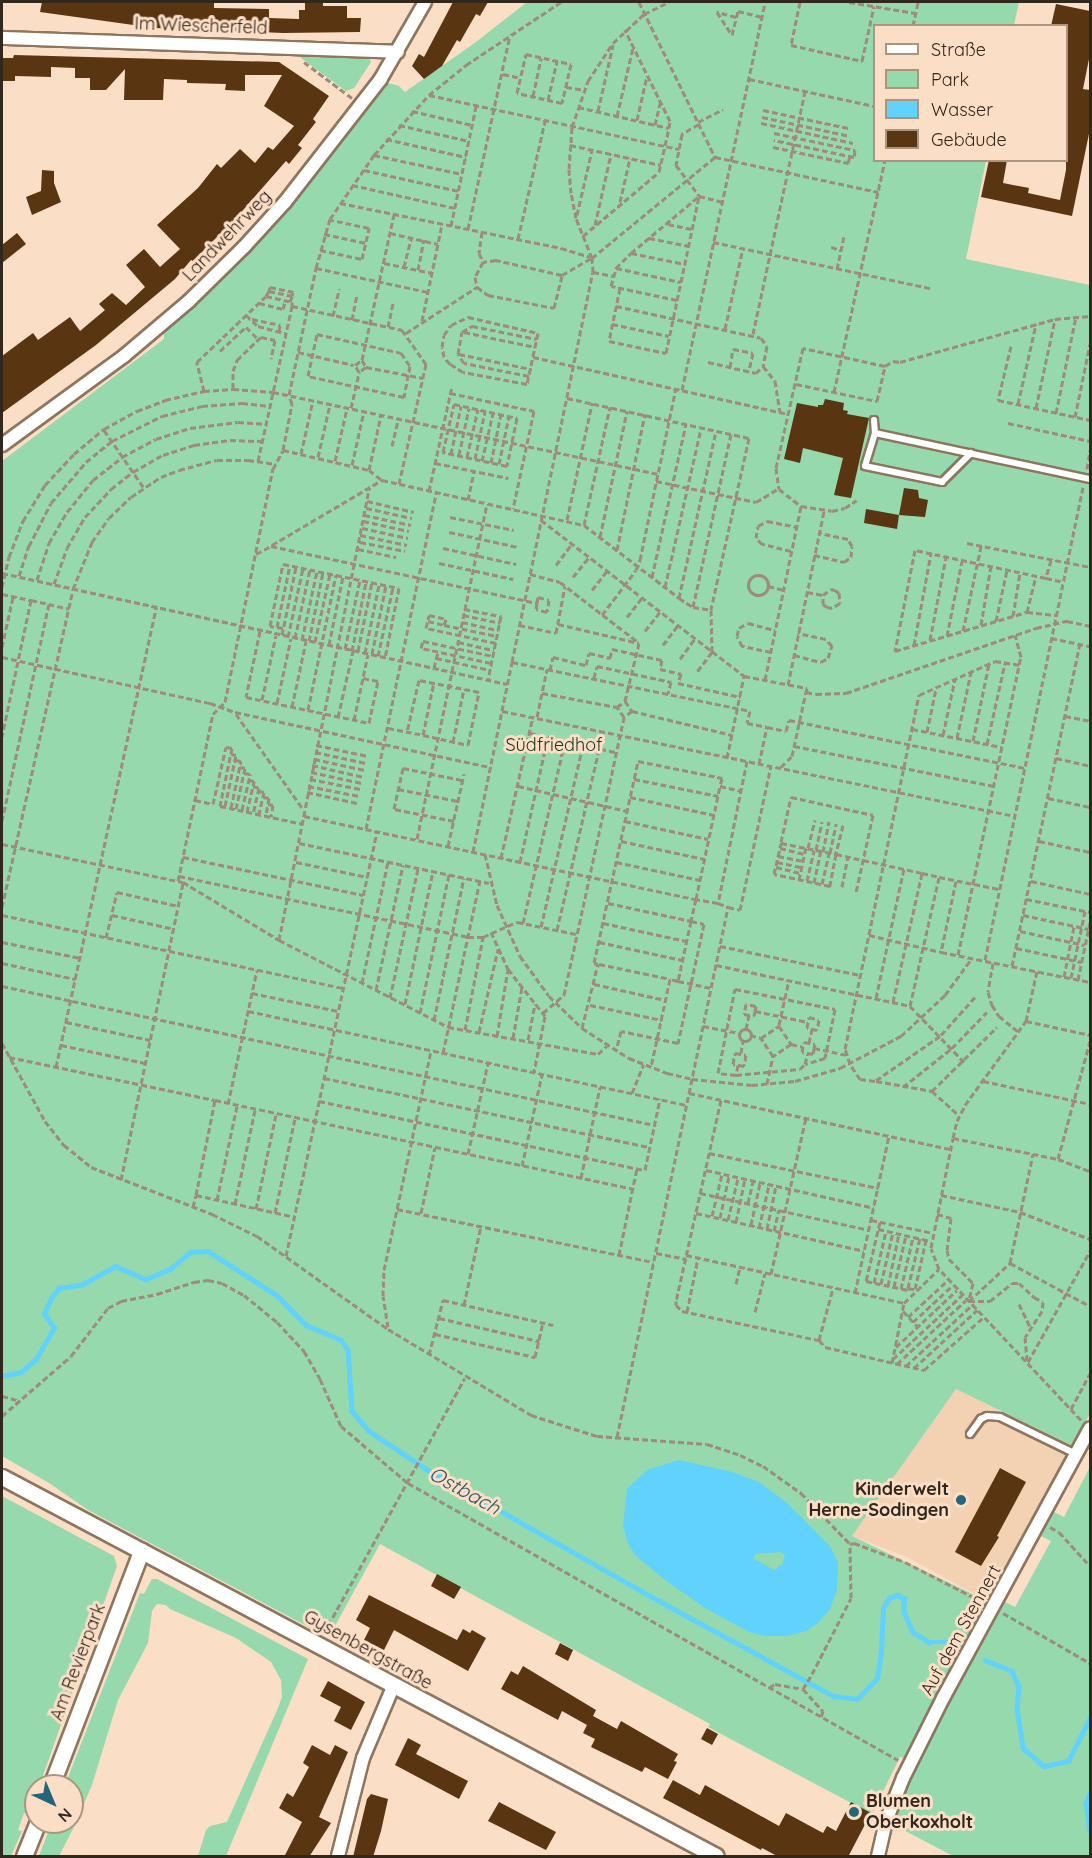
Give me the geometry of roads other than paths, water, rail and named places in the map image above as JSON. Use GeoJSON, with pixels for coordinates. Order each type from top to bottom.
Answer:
{"type":"FeatureCollection","features":[{"type":"Feature","properties":{"kind":"street","name":"Landwehrweg"},"geometry":{"type":"LineString","coordinates":[[2,446],[124,356],[189,301],[244,247],[285,202],[362,105],[398,52],[425,2]]}},
{"type":"Feature","properties":{"kind":"street","name":"Im Wiescherfeld"},"geometry":{"type":"LineString","coordinates":[[2,38],[398,52]]}},
{"type":"Feature","properties":{"kind":"street","name":"Auf dem Stennert"},"geometry":{"type":"LineString","coordinates":[[878,1857],[886,1821],[909,1767],[943,1698],[1041,1522],[1090,1428]]}},
{"type":"Feature","properties":{"kind":"street","name":"Gysenbergstraße"},"geometry":{"type":"LineString","coordinates":[[2,1478],[716,1857]]}},
{"type":"Feature","properties":{"kind":"street","name":"Am Revierpark"},"geometry":{"type":"LineString","coordinates":[[56,1774],[141,1551]]}},
{"type":"Feature","properties":{"kind":"street"},"geometry":{"type":"LineString","coordinates":[[338,1857],[363,1758],[393,1687]]}},
{"type":"Feature","properties":{"kind":"street"},"geometry":{"type":"LineString","coordinates":[[24,1857],[33,1834]]}},
{"type":"Feature","properties":{"kind":"lane"},"geometry":{"type":"LineString","coordinates":[[874,420],[875,433],[865,466],[942,482],[971,453]]}},
{"type":"Feature","properties":{"kind":"lane"},"geometry":{"type":"LineString","coordinates":[[875,433],[1088,478]]}},
{"type":"Feature","properties":{"kind":"lane"},"geometry":{"type":"LineString","coordinates":[[970,1434],[981,1419],[987,1416],[1000,1417],[1077,1454]]}},
{"type":"Feature","properties":{"kind":"water"},"geometry":{"type":"Polygon","coordinates":[[[679,1460],[732,1472],[759,1482],[786,1502],[830,1546],[838,1562],[837,1590],[830,1609],[818,1623],[806,1631],[787,1636],[765,1636],[749,1632],[705,1608],[665,1580],[635,1555],[623,1527],[627,1489],[647,1470],[679,1460]],[[781,1552],[756,1554],[753,1558],[774,1570],[782,1564],[785,1556],[781,1552]]]}},
{"type":"Feature","properties":{"kind":"waterway","name":"Ostbach"},"geometry":{"type":"LineString","coordinates":[[2,1376],[21,1372],[36,1359],[54,1328],[44,1314],[51,1298],[59,1288],[83,1284],[115,1266],[146,1279],[170,1269],[190,1252],[208,1251],[278,1296],[306,1325],[341,1340],[348,1350],[352,1411],[369,1431],[425,1468],[654,1598],[834,1696],[857,1699],[877,1678],[881,1653],[883,1608],[889,1598],[897,1595],[904,1598],[904,1612],[913,1632],[929,1642],[947,1642],[961,1648]]}},
{"type":"Feature","properties":{"kind":"waterway","name":"Ostbach"},"geometry":{"type":"LineString","coordinates":[[985,1660],[1012,1671],[1019,1687],[1017,1709],[1023,1748],[1044,1766],[1068,1761],[1090,1718]]}},
{"type":"Feature","properties":{"kind":"waterway","name":"Ostbach"},"geometry":{"type":"LineString","coordinates":[[1090,1794],[1086,1803],[1090,1831]]}},
{"type":"Feature","properties":{"kind":"place","name":"Kinderwelt Herne-Sodingen"},"geometry":{"type":"Point","coordinates":[961,1500]}},
{"type":"Feature","properties":{"kind":"place","name":"Blumen Oberkoxholt"},"geometry":{"type":"Point","coordinates":[854,1812]}},
{"type":"Feature","properties":{"kind":"park label","name":"Südfriedhof"},"geometry":{"type":"Point","coordinates":[554,745]}}]}
